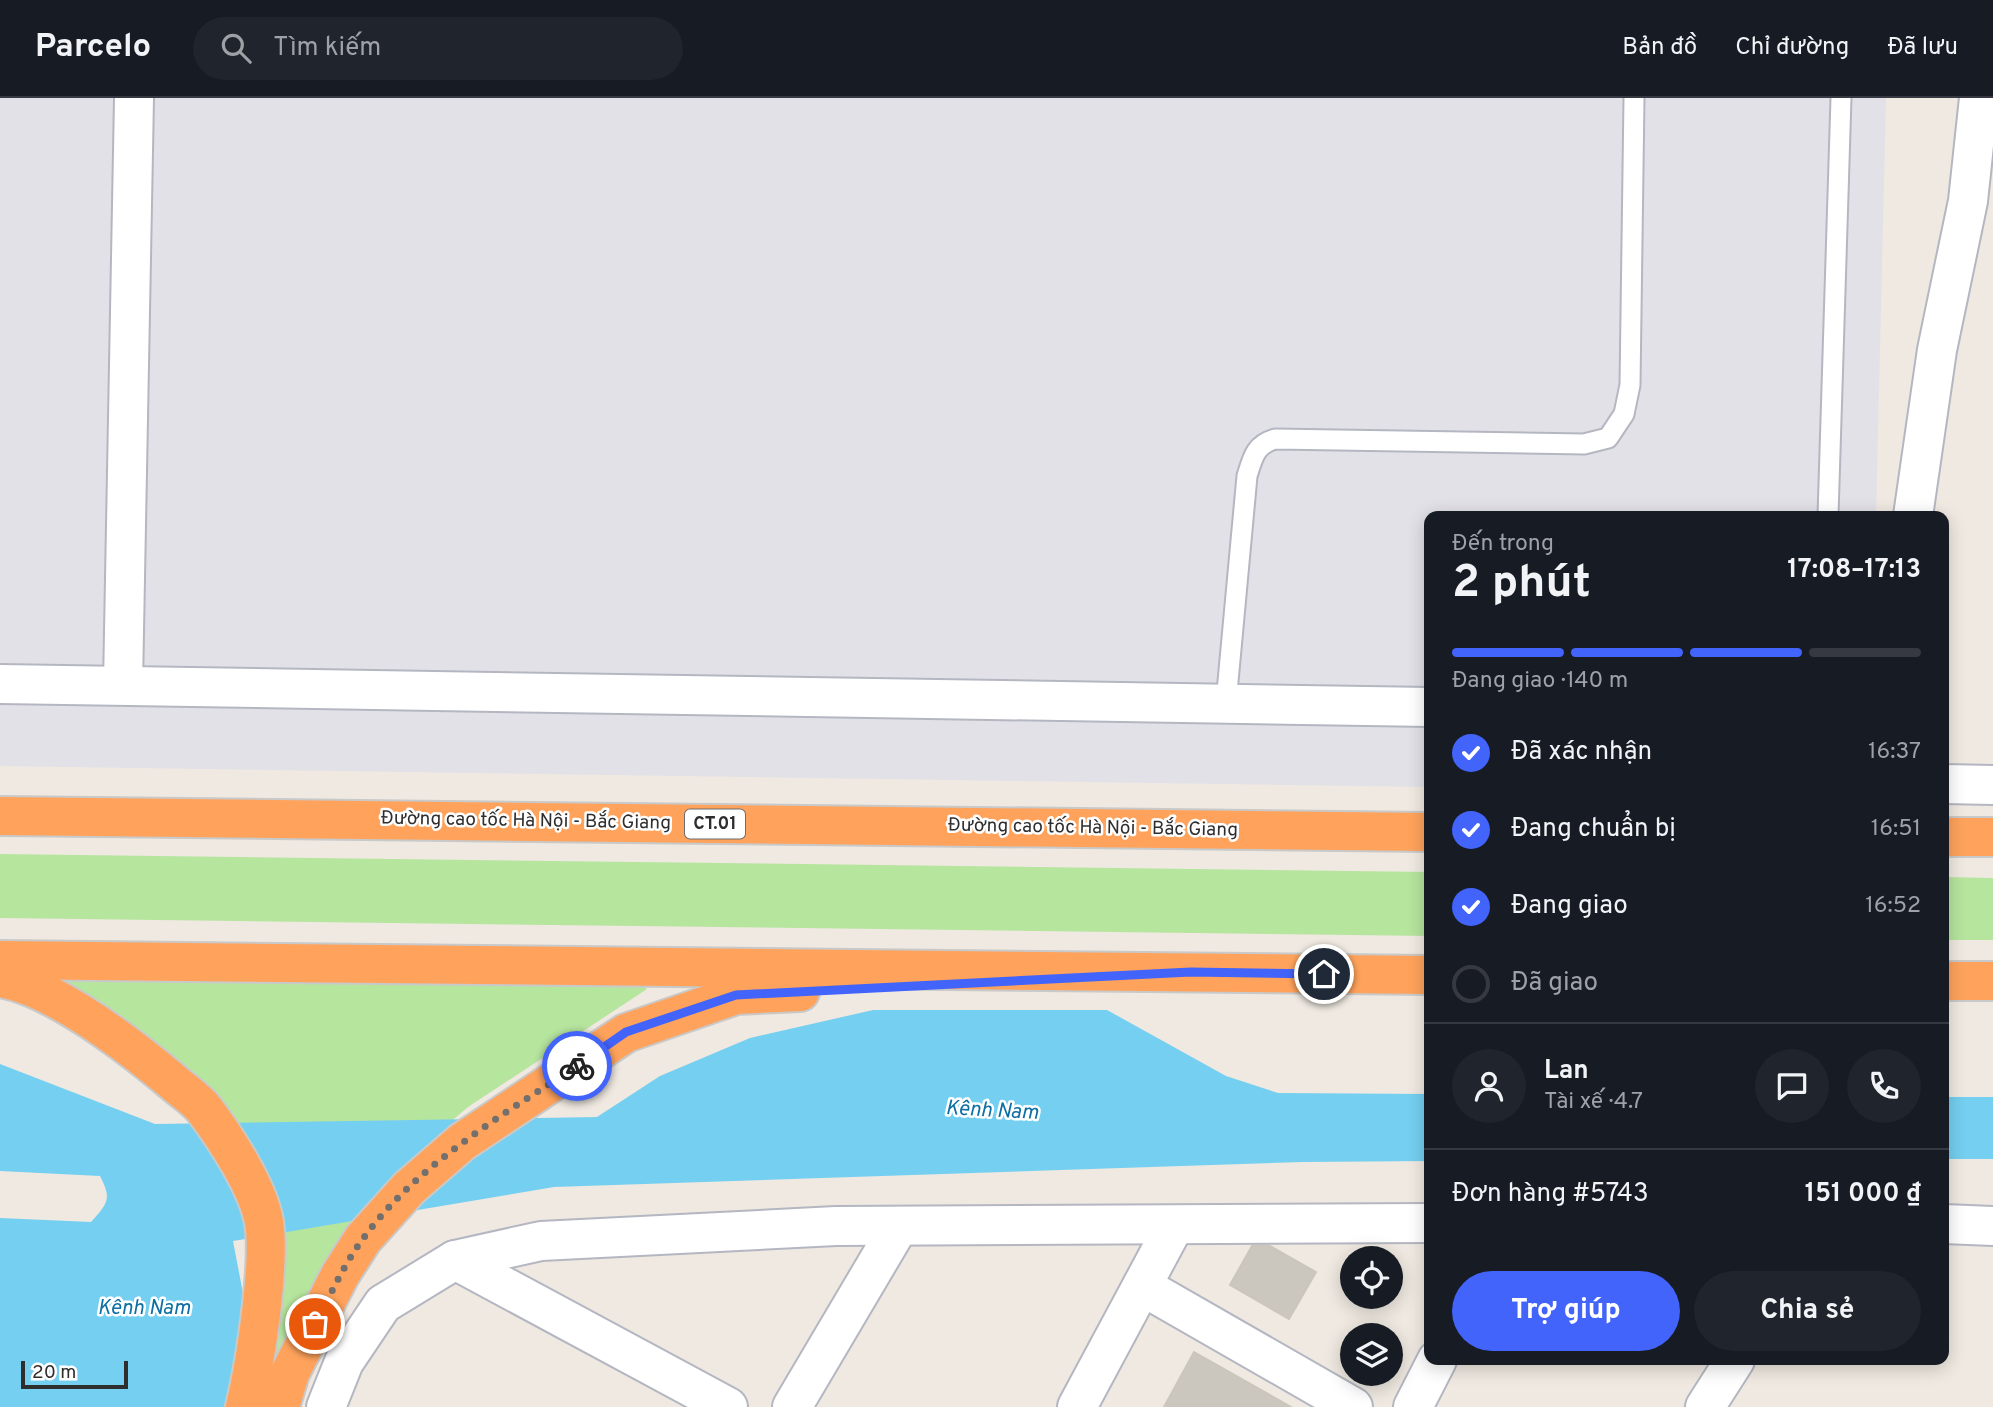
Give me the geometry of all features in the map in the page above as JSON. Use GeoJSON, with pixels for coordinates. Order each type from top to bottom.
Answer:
{"type":"FeatureCollection","features":[{"type":"Feature","properties":{"kind":"highway","name":"Đường cao tốc Hà Nội - Bắc Giang"},"geometry":{"type":"LineString","coordinates":[[0,816],[1424,832]]}},
{"type":"Feature","properties":{"kind":"highway"},"geometry":{"type":"LineString","coordinates":[[1949,837],[1993,837]]}},
{"type":"Feature","properties":{"kind":"highway"},"geometry":{"type":"LineString","coordinates":[[0,960],[1424,975]]}},
{"type":"Feature","properties":{"kind":"highway"},"geometry":{"type":"LineString","coordinates":[[279,1407],[290,1373],[340,1275],[363,1239],[409,1188],[462,1142],[626,1032],[736,995],[1191,972]]}},
{"type":"Feature","properties":{"kind":"highway"},"geometry":{"type":"LineString","coordinates":[[0,978],[22,982],[121,1040],[203,1107],[252,1185],[264,1222],[263,1266],[252,1376],[245,1407]]}},
{"type":"Feature","properties":{"kind":"highway"},"geometry":{"type":"LineString","coordinates":[[1949,981],[1993,981]]}},
{"type":"Feature","properties":{"kind":"street"},"geometry":{"type":"LineString","coordinates":[[123,685],[134,98]]}},
{"type":"Feature","properties":{"kind":"street"},"geometry":{"type":"LineString","coordinates":[[1914,511],[1937,351],[1968,201],[1979,98]]}},
{"type":"Feature","properties":{"kind":"street"},"geometry":{"type":"LineString","coordinates":[[0,684],[1424,707]]}},
{"type":"Feature","properties":{"kind":"street"},"geometry":{"type":"LineString","coordinates":[[1949,784],[1993,785]]}},
{"type":"Feature","properties":{"kind":"street"},"geometry":{"type":"LineString","coordinates":[[326,1407],[344,1362],[383,1304],[456,1260],[541,1241],[836,1226],[1424,1223]]}},
{"type":"Feature","properties":{"kind":"street"},"geometry":{"type":"LineString","coordinates":[[1949,1224],[1993,1226]]}},
{"type":"Feature","properties":{"kind":"street"},"geometry":{"type":"LineString","coordinates":[[792,1407],[898,1226]]}},
{"type":"Feature","properties":{"kind":"street"},"geometry":{"type":"LineString","coordinates":[[1077,1407],[1174,1226]]}},
{"type":"Feature","properties":{"kind":"street"},"geometry":{"type":"LineString","coordinates":[[456,1260],[728,1407]]}},
{"type":"Feature","properties":{"kind":"street"},"geometry":{"type":"LineString","coordinates":[[1142,1286],[1353,1407]]}},
{"type":"Feature","properties":{"kind":"street"},"geometry":{"type":"LineString","coordinates":[[1413,1407],[1434,1365]]}},
{"type":"Feature","properties":{"kind":"street"},"geometry":{"type":"LineString","coordinates":[[1705,1407],[1732,1365]]}},
{"type":"Feature","properties":{"kind":"lane"},"geometry":{"type":"LineString","coordinates":[[1226,703],[1247,476],[1254,452],[1263,443],[1275,439],[1584,444],[1608,438],[1624,414],[1630,385],[1634,98]]}},
{"type":"Feature","properties":{"kind":"lane"},"geometry":{"type":"LineString","coordinates":[[1828,511],[1841,98]]}},
{"type":"Feature","properties":{"kind":"shaded area"},"geometry":{"type":"Polygon","coordinates":[[[0,98],[1886,98],[1876,511],[1424,511],[1424,787],[0,766],[0,98]]]}},
{"type":"Feature","properties":{"kind":"green space"},"geometry":{"type":"Polygon","coordinates":[[[0,854],[1424,872],[1424,936],[0,918],[0,854]]]}},
{"type":"Feature","properties":{"kind":"green space"},"geometry":{"type":"Polygon","coordinates":[[[1949,877],[1993,878],[1993,940],[1949,940],[1949,877]]]}},
{"type":"Feature","properties":{"kind":"green space"},"geometry":{"type":"Polygon","coordinates":[[[57,976],[641,985],[647,989],[468,1107],[421,1147],[354,1215],[311,1303],[275,1388],[269,1363],[258,1178],[56,987],[57,976]]]}},
{"type":"Feature","properties":{"kind":"water","name":"Kênh Nam"},"geometry":{"type":"Polygon","coordinates":[[[873,1010],[1107,1010],[1226,1076],[1278,1093],[1424,1094],[1424,1161],[1303,1162],[554,1187],[233,1241],[246,1309],[231,1407],[0,1407],[0,1218],[91,1222],[101,1210],[107,1196],[100,1176],[0,1171],[0,1064],[155,1124],[597,1117],[660,1076],[750,1038],[873,1010]]]}},
{"type":"Feature","properties":{"kind":"water"},"geometry":{"type":"Polygon","coordinates":[[[1949,1097],[1993,1097],[1993,1159],[1949,1159],[1949,1097]]]}},
{"type":"Feature","properties":{"kind":"building"},"geometry":{"type":"Polygon","coordinates":[[[1252,1246],[1270,1246],[1316,1272],[1289,1319],[1230,1285],[1252,1246]]]}},
{"type":"Feature","properties":{"kind":"building"},"geometry":{"type":"Polygon","coordinates":[[[1194,1352],[1291,1407],[1164,1407],[1194,1352]]]}},
{"type":"Feature","properties":{"kind":"way so far"},"geometry":{"type":"LineString","coordinates":[[315,1324],[340,1275],[363,1239],[409,1188],[462,1142],[577,1066]]}},
{"type":"Feature","properties":{"kind":"route"},"geometry":{"type":"LineString","coordinates":[[577,1066],[626,1032],[736,995],[1191,972],[1324,974]]}}]}
